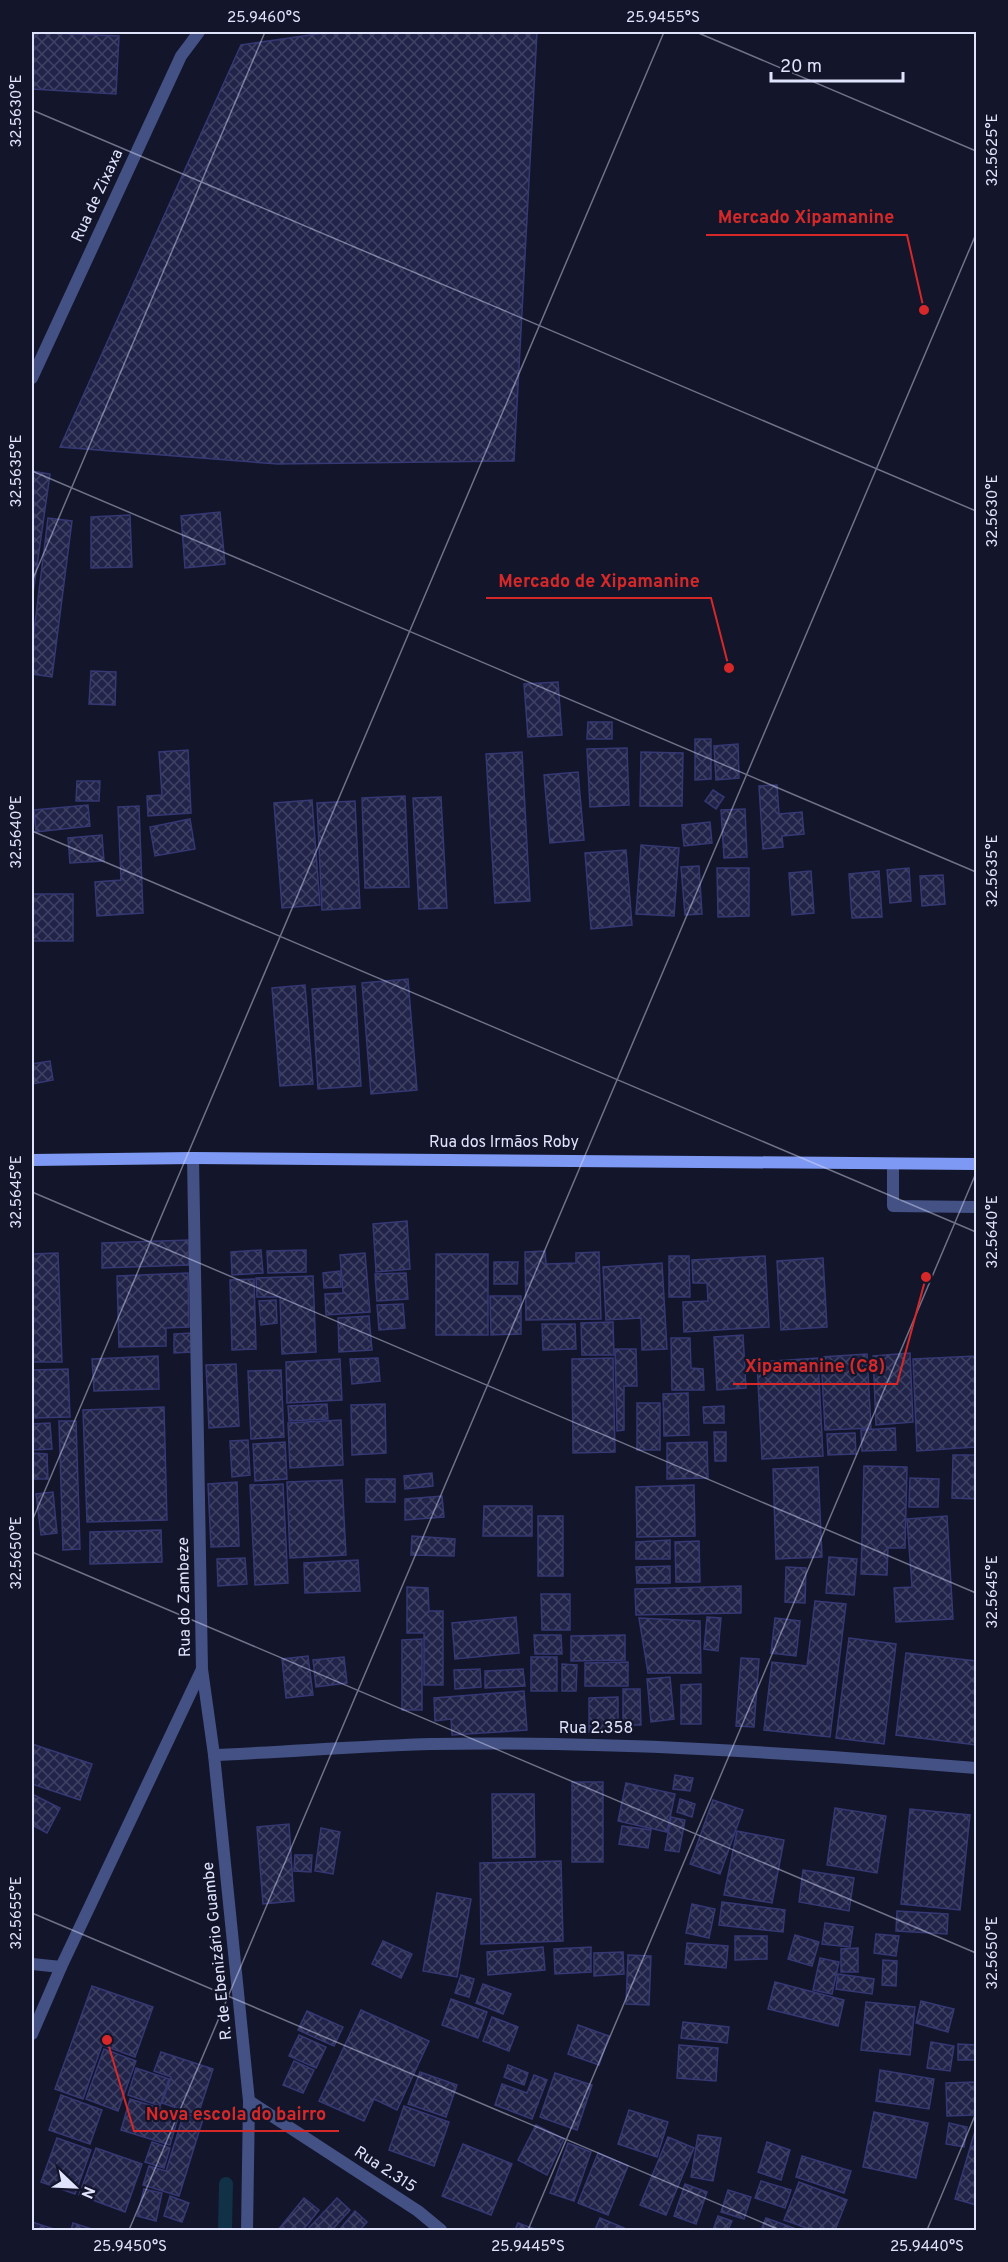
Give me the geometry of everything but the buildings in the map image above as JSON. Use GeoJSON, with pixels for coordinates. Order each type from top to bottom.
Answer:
{"type":"FeatureCollection","features":[{"type":"Feature","properties":{"kind":"street","name":"Rua de Zixaxa"},"geometry":{"type":"LineString","coordinates":[[32,378],[181,56],[199,32]]}},
{"type":"Feature","properties":{"kind":"street","name":"Rua dos Irmãos Roby"},"geometry":{"type":"LineString","coordinates":[[32,1160],[194,1158],[976,1164]]}},
{"type":"Feature","properties":{"kind":"street","name":"Rua do Zambeze"},"geometry":{"type":"LineString","coordinates":[[32,2034],[61,1967],[202,1669],[194,1158]]}},
{"type":"Feature","properties":{"kind":"street"},"geometry":{"type":"LineString","coordinates":[[893,1164],[893,1206],[976,1207]]}},
{"type":"Feature","properties":{"kind":"street","name":"R. de Ebenizário Guambe"},"geometry":{"type":"LineString","coordinates":[[202,1669],[214,1755],[249,2101],[247,2230]]}},
{"type":"Feature","properties":{"kind":"street","name":"Rua 2.358"},"geometry":{"type":"LineString","coordinates":[[214,1755],[432,1744],[646,1746],[976,1768]]}},
{"type":"Feature","properties":{"kind":"street"},"geometry":{"type":"LineString","coordinates":[[32,1964],[61,1967]]}},
{"type":"Feature","properties":{"kind":"street","name":"Rua 2.315"},"geometry":{"type":"LineString","coordinates":[[249,2101],[418,2211],[441,2230]]}},
{"type":"Feature","properties":{"kind":"waterway"},"geometry":{"type":"LineString","coordinates":[[225,2230],[226,2184]]}},
{"type":"Feature","properties":{"kind":"place","name":"Mercado Xipamanine"},"geometry":{"type":"Point","coordinates":[924,310]}},
{"type":"Feature","properties":{"kind":"place","name":"Mercado de Xipamanine"},"geometry":{"type":"Point","coordinates":[729,668]}},
{"type":"Feature","properties":{"kind":"place","name":"Xipamanine (C8)"},"geometry":{"type":"Point","coordinates":[926,1277]}},
{"type":"Feature","properties":{"kind":"place","name":"Nova escola do bairro"},"geometry":{"type":"Point","coordinates":[107,2040]}}]}
